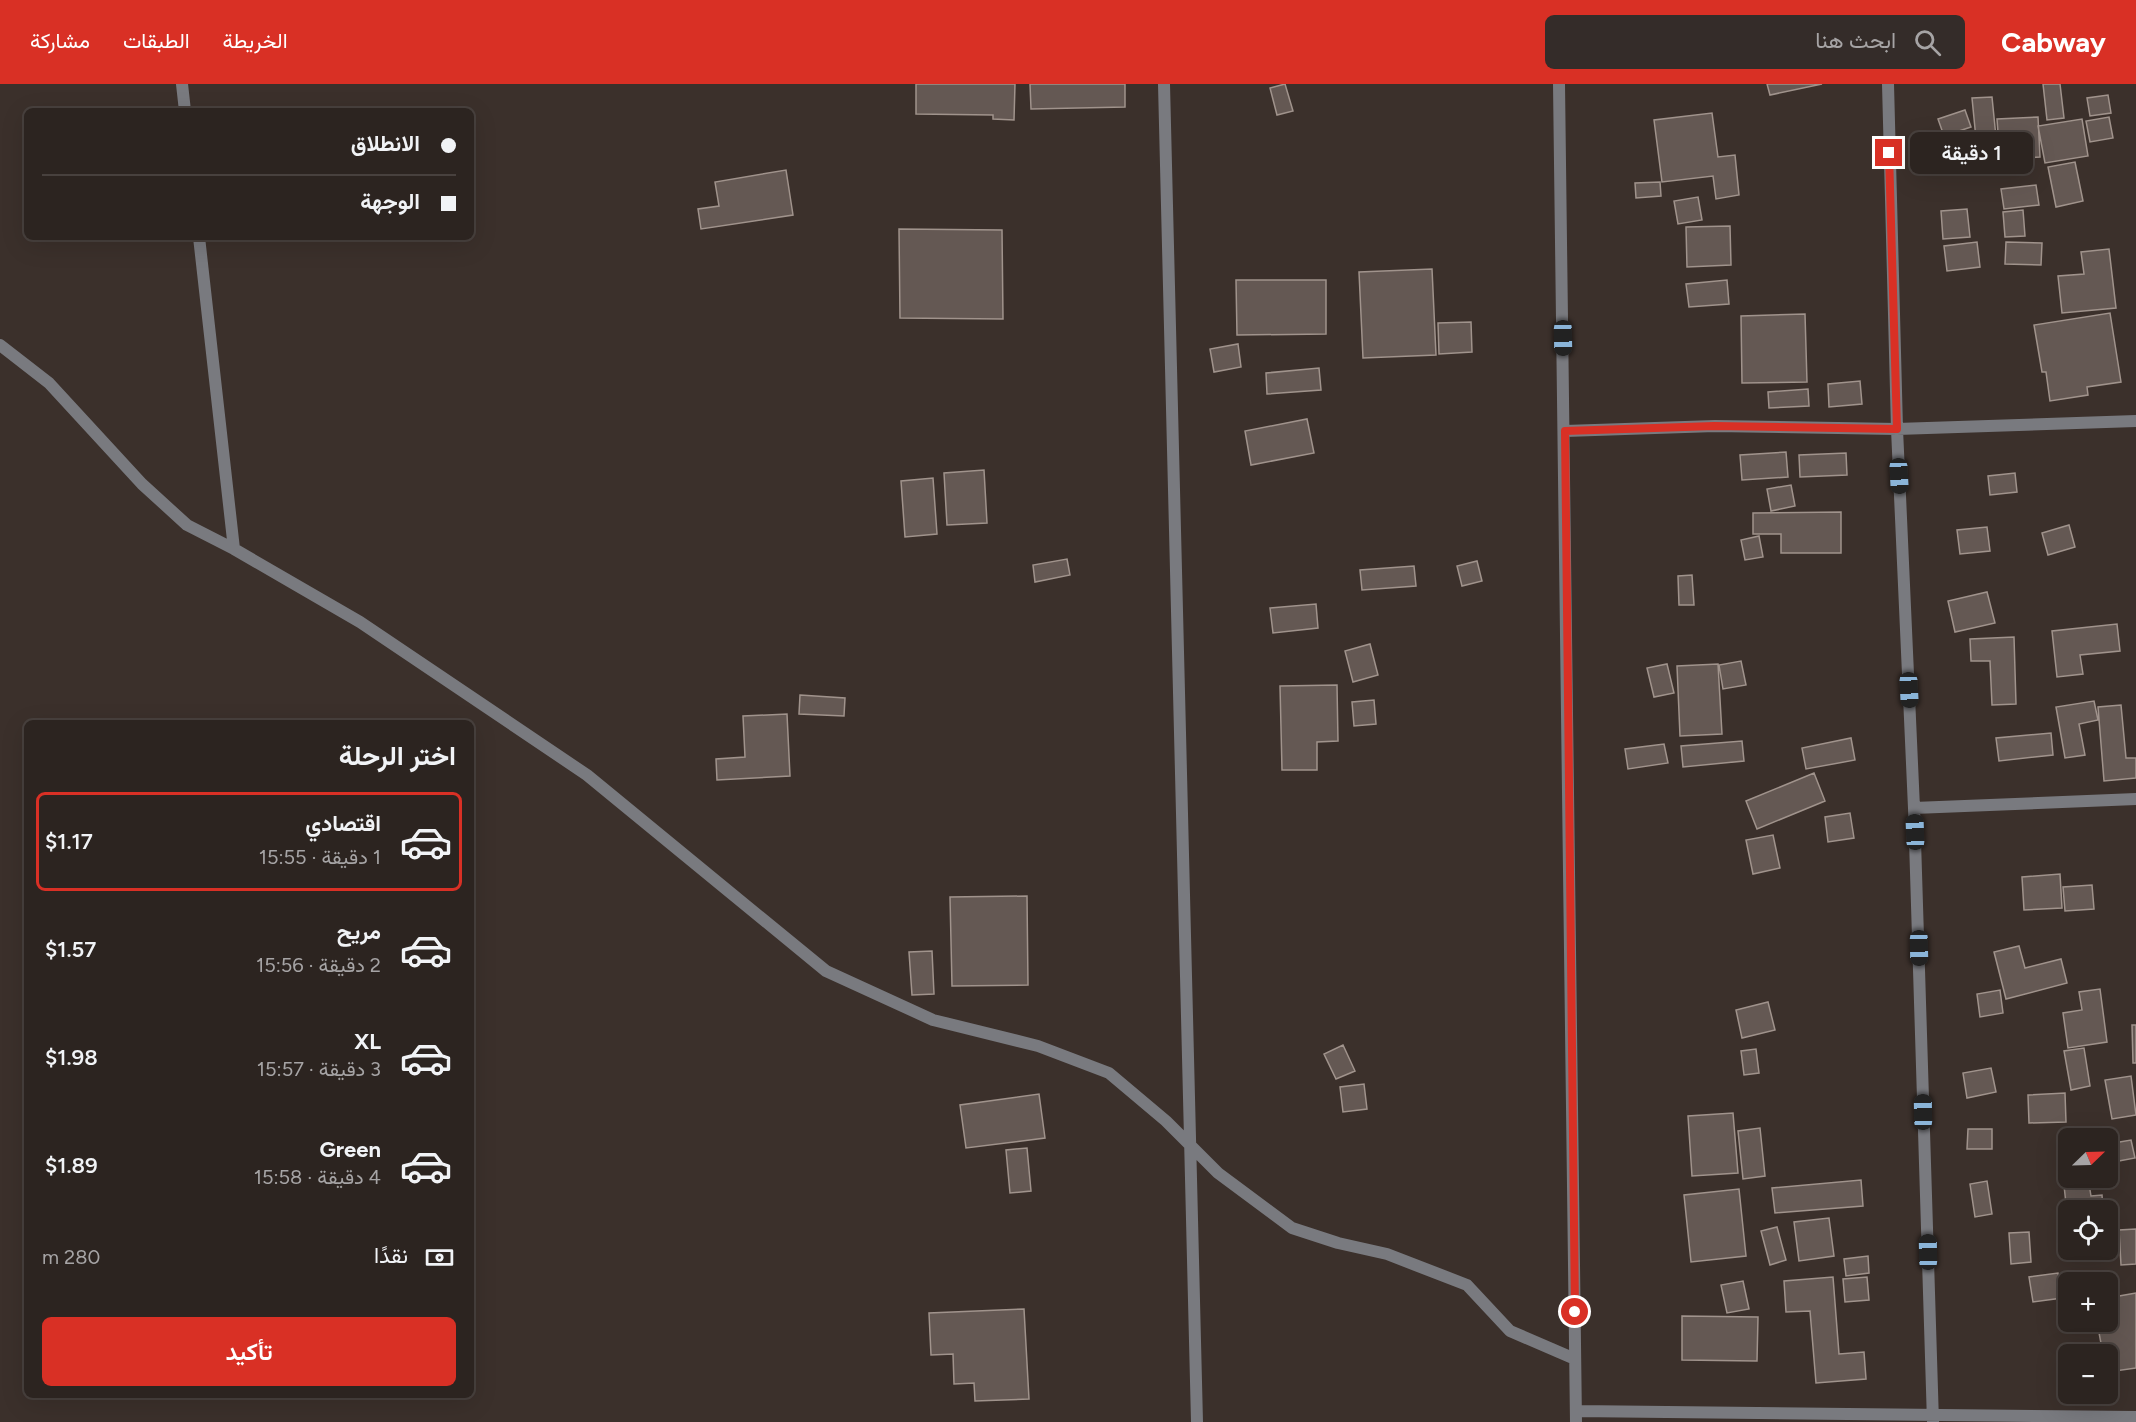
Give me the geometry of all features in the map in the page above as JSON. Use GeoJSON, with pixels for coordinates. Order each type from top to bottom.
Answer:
{"type":"FeatureCollection","features":[{"type":"Feature","properties":{"kind":"street"},"geometry":{"type":"LineString","coordinates":[[182,84],[185,108]]}},
{"type":"Feature","properties":{"kind":"street"},"geometry":{"type":"LineString","coordinates":[[1164,84],[1197,1422]]}},
{"type":"Feature","properties":{"kind":"street"},"geometry":{"type":"LineString","coordinates":[[1559,84],[1576,1417],[1933,1419],[2136,1417]]}},
{"type":"Feature","properties":{"kind":"street"},"geometry":{"type":"LineString","coordinates":[[1887,84],[1897,429],[1914,808],[1933,1419]]}},
{"type":"Feature","properties":{"kind":"street"},"geometry":{"type":"LineString","coordinates":[[199,240],[234,549]]}},
{"type":"Feature","properties":{"kind":"street"},"geometry":{"type":"LineString","coordinates":[[0,345],[49,383],[142,484],[187,525],[234,549],[360,622],[587,775],[826,971],[933,1020],[1038,1046],[1109,1072],[1166,1121],[1218,1173],[1292,1228],[1338,1243],[1388,1254],[1467,1285],[1510,1331],[1575,1359]]}},
{"type":"Feature","properties":{"kind":"street"},"geometry":{"type":"LineString","coordinates":[[1565,431],[1714,426],[1897,429],[2136,422]]}},
{"type":"Feature","properties":{"kind":"street"},"geometry":{"type":"LineString","coordinates":[[1914,808],[2136,799]]}},
{"type":"Feature","properties":{"kind":"building"},"geometry":{"type":"Polygon","coordinates":[[[916,84],[1015,84],[1014,120],[993,119],[993,115],[916,114],[916,84]]]}},
{"type":"Feature","properties":{"kind":"building"},"geometry":{"type":"Polygon","coordinates":[[[1030,84],[1125,84],[1125,107],[1031,109],[1030,84]]]}},
{"type":"Feature","properties":{"kind":"building"},"geometry":{"type":"Polygon","coordinates":[[[1285,84],[1293,111],[1277,115],[1270,88],[1285,84]]]}},
{"type":"Feature","properties":{"kind":"building"},"geometry":{"type":"Polygon","coordinates":[[[1767,84],[1822,84],[1770,95],[1767,84]]]}},
{"type":"Feature","properties":{"kind":"building"},"geometry":{"type":"Polygon","coordinates":[[[2043,84],[2060,84],[2064,118],[2047,120],[2043,84]]]}},
{"type":"Feature","properties":{"kind":"building"},"geometry":{"type":"Polygon","coordinates":[[[2108,95],[2111,113],[2090,116],[2087,98],[2108,95]]]}},
{"type":"Feature","properties":{"kind":"building"},"geometry":{"type":"Polygon","coordinates":[[[1992,97],[1998,157],[1978,159],[1972,98],[1992,97]]]}},
{"type":"Feature","properties":{"kind":"building"},"geometry":{"type":"Polygon","coordinates":[[[1965,110],[1971,127],[1944,136],[1938,119],[1965,110]]]}},
{"type":"Feature","properties":{"kind":"building"},"geometry":{"type":"Polygon","coordinates":[[[1712,113],[1718,157],[1735,155],[1739,195],[1716,199],[1713,176],[1662,182],[1654,120],[1712,113]]]}},
{"type":"Feature","properties":{"kind":"building"},"geometry":{"type":"Polygon","coordinates":[[[2038,117],[2040,157],[2000,159],[1997,119],[2038,117]]]}},
{"type":"Feature","properties":{"kind":"building"},"geometry":{"type":"Polygon","coordinates":[[[2109,117],[2113,138],[2090,142],[2086,121],[2109,117]]]}},
{"type":"Feature","properties":{"kind":"building"},"geometry":{"type":"Polygon","coordinates":[[[2082,119],[2088,156],[2045,163],[2038,126],[2082,119]]]}},
{"type":"Feature","properties":{"kind":"building"},"geometry":{"type":"Polygon","coordinates":[[[2075,162],[2083,201],[2056,207],[2048,167],[2075,162]]]}},
{"type":"Feature","properties":{"kind":"building"},"geometry":{"type":"Polygon","coordinates":[[[786,170],[793,215],[701,229],[698,209],[719,206],[715,182],[786,170]]]}},
{"type":"Feature","properties":{"kind":"building"},"geometry":{"type":"Polygon","coordinates":[[[1660,182],[1661,196],[1636,198],[1635,183],[1660,182]]]}},
{"type":"Feature","properties":{"kind":"building"},"geometry":{"type":"Polygon","coordinates":[[[2036,185],[2039,205],[2004,209],[2001,189],[2036,185]]]}},
{"type":"Feature","properties":{"kind":"building"},"geometry":{"type":"Polygon","coordinates":[[[1698,197],[1702,220],[1678,224],[1674,201],[1698,197]]]}},
{"type":"Feature","properties":{"kind":"building"},"geometry":{"type":"Polygon","coordinates":[[[1967,209],[1970,237],[1943,239],[1941,211],[1967,209]]]}},
{"type":"Feature","properties":{"kind":"building"},"geometry":{"type":"Polygon","coordinates":[[[2023,210],[2025,236],[2005,237],[2003,212],[2023,210]]]}},
{"type":"Feature","properties":{"kind":"building"},"geometry":{"type":"Polygon","coordinates":[[[1730,226],[1731,265],[1687,267],[1686,227],[1730,226]]]}},
{"type":"Feature","properties":{"kind":"building"},"geometry":{"type":"Polygon","coordinates":[[[899,229],[1002,230],[1003,319],[900,318],[899,229]]]}},
{"type":"Feature","properties":{"kind":"building"},"geometry":{"type":"Polygon","coordinates":[[[1977,242],[1980,267],[1947,271],[1944,246],[1977,242]]]}},
{"type":"Feature","properties":{"kind":"building"},"geometry":{"type":"Polygon","coordinates":[[[2006,242],[2042,243],[2041,265],[2005,264],[2006,242]]]}},
{"type":"Feature","properties":{"kind":"building"},"geometry":{"type":"Polygon","coordinates":[[[2109,249],[2116,308],[2062,313],[2058,276],[2084,274],[2081,252],[2109,249]]]}},
{"type":"Feature","properties":{"kind":"building"},"geometry":{"type":"Polygon","coordinates":[[[1432,269],[1436,355],[1363,358],[1359,272],[1432,269]]]}},
{"type":"Feature","properties":{"kind":"building"},"geometry":{"type":"Polygon","coordinates":[[[1236,280],[1326,280],[1326,334],[1237,335],[1236,280]]]}},
{"type":"Feature","properties":{"kind":"building"},"geometry":{"type":"Polygon","coordinates":[[[1727,280],[1729,304],[1689,307],[1686,284],[1727,280]]]}},
{"type":"Feature","properties":{"kind":"building"},"geometry":{"type":"Polygon","coordinates":[[[2110,313],[2121,382],[2087,387],[2088,395],[2050,401],[2046,372],[2042,372],[2034,325],[2110,313]]]}},
{"type":"Feature","properties":{"kind":"building"},"geometry":{"type":"Polygon","coordinates":[[[1805,314],[1807,382],[1742,383],[1741,316],[1805,314]]]}},
{"type":"Feature","properties":{"kind":"building"},"geometry":{"type":"Polygon","coordinates":[[[1471,322],[1472,352],[1439,354],[1438,323],[1471,322]]]}},
{"type":"Feature","properties":{"kind":"building"},"geometry":{"type":"Polygon","coordinates":[[[1238,344],[1241,367],[1214,372],[1210,349],[1238,344]]]}},
{"type":"Feature","properties":{"kind":"building"},"geometry":{"type":"Polygon","coordinates":[[[1319,368],[1321,390],[1267,394],[1266,373],[1319,368]]]}},
{"type":"Feature","properties":{"kind":"building"},"geometry":{"type":"Polygon","coordinates":[[[1860,381],[1862,404],[1829,407],[1828,384],[1860,381]]]}},
{"type":"Feature","properties":{"kind":"building"},"geometry":{"type":"Polygon","coordinates":[[[1808,389],[1809,406],[1769,408],[1768,392],[1808,389]]]}},
{"type":"Feature","properties":{"kind":"building"},"geometry":{"type":"Polygon","coordinates":[[[1307,419],[1314,453],[1251,465],[1245,431],[1307,419]]]}},
{"type":"Feature","properties":{"kind":"building"},"geometry":{"type":"Polygon","coordinates":[[[1786,452],[1788,477],[1742,480],[1740,455],[1786,452]]]}},
{"type":"Feature","properties":{"kind":"building"},"geometry":{"type":"Polygon","coordinates":[[[1846,453],[1847,475],[1800,477],[1799,455],[1846,453]]]}},
{"type":"Feature","properties":{"kind":"building"},"geometry":{"type":"Polygon","coordinates":[[[984,470],[987,523],[947,525],[944,473],[984,470]]]}},
{"type":"Feature","properties":{"kind":"building"},"geometry":{"type":"Polygon","coordinates":[[[2015,473],[2017,492],[1990,495],[1988,476],[2015,473]]]}},
{"type":"Feature","properties":{"kind":"building"},"geometry":{"type":"Polygon","coordinates":[[[933,478],[937,534],[905,537],[901,481],[933,478]]]}},
{"type":"Feature","properties":{"kind":"building"},"geometry":{"type":"Polygon","coordinates":[[[1791,485],[1795,506],[1771,511],[1767,489],[1791,485]]]}},
{"type":"Feature","properties":{"kind":"building"},"geometry":{"type":"Polygon","coordinates":[[[1841,512],[1841,553],[1781,553],[1781,534],[1753,534],[1753,513],[1841,512]]]}},
{"type":"Feature","properties":{"kind":"building"},"geometry":{"type":"Polygon","coordinates":[[[2069,525],[2075,547],[2048,555],[2042,533],[2069,525]]]}},
{"type":"Feature","properties":{"kind":"building"},"geometry":{"type":"Polygon","coordinates":[[[1987,527],[1990,551],[1960,554],[1957,530],[1987,527]]]}},
{"type":"Feature","properties":{"kind":"building"},"geometry":{"type":"Polygon","coordinates":[[[1759,536],[1763,557],[1745,560],[1741,540],[1759,536]]]}},
{"type":"Feature","properties":{"kind":"building"},"geometry":{"type":"Polygon","coordinates":[[[1067,559],[1070,575],[1035,582],[1033,565],[1067,559]]]}},
{"type":"Feature","properties":{"kind":"building"},"geometry":{"type":"Polygon","coordinates":[[[1477,561],[1482,581],[1462,586],[1457,566],[1477,561]]]}},
{"type":"Feature","properties":{"kind":"building"},"geometry":{"type":"Polygon","coordinates":[[[1414,566],[1416,586],[1362,590],[1360,570],[1414,566]]]}},
{"type":"Feature","properties":{"kind":"building"},"geometry":{"type":"Polygon","coordinates":[[[1692,575],[1694,605],[1679,605],[1678,576],[1692,575]]]}},
{"type":"Feature","properties":{"kind":"building"},"geometry":{"type":"Polygon","coordinates":[[[1987,592],[1995,623],[1955,632],[1948,601],[1987,592]]]}},
{"type":"Feature","properties":{"kind":"building"},"geometry":{"type":"Polygon","coordinates":[[[1316,604],[1318,628],[1273,633],[1270,608],[1316,604]]]}},
{"type":"Feature","properties":{"kind":"building"},"geometry":{"type":"Polygon","coordinates":[[[2117,624],[2120,651],[2080,655],[2083,674],[2057,677],[2052,631],[2117,624]]]}},
{"type":"Feature","properties":{"kind":"building"},"geometry":{"type":"Polygon","coordinates":[[[2014,637],[2016,704],[1992,705],[1990,661],[1971,661],[1970,639],[2014,637]]]}},
{"type":"Feature","properties":{"kind":"building"},"geometry":{"type":"Polygon","coordinates":[[[1370,644],[1378,675],[1353,682],[1345,651],[1370,644]]]}},
{"type":"Feature","properties":{"kind":"building"},"geometry":{"type":"Polygon","coordinates":[[[1741,661],[1746,685],[1723,689],[1719,665],[1741,661]]]}},
{"type":"Feature","properties":{"kind":"building"},"geometry":{"type":"Polygon","coordinates":[[[1667,664],[1674,693],[1654,697],[1647,668],[1667,664]]]}},
{"type":"Feature","properties":{"kind":"building"},"geometry":{"type":"Polygon","coordinates":[[[1718,664],[1722,734],[1680,736],[1677,666],[1718,664]]]}},
{"type":"Feature","properties":{"kind":"building"},"geometry":{"type":"Polygon","coordinates":[[[1337,685],[1338,741],[1317,742],[1317,770],[1282,770],[1280,686],[1337,685]]]}},
{"type":"Feature","properties":{"kind":"building"},"geometry":{"type":"Polygon","coordinates":[[[800,695],[845,698],[844,716],[799,714],[800,695]]]}},
{"type":"Feature","properties":{"kind":"building"},"geometry":{"type":"Polygon","coordinates":[[[1374,700],[1376,724],[1354,726],[1352,702],[1374,700]]]}},
{"type":"Feature","properties":{"kind":"building"},"geometry":{"type":"Polygon","coordinates":[[[2094,701],[2098,720],[2079,724],[2085,755],[2065,758],[2056,707],[2094,701]]]}},
{"type":"Feature","properties":{"kind":"building"},"geometry":{"type":"Polygon","coordinates":[[[2121,705],[2126,758],[2136,758],[2136,778],[2104,781],[2098,707],[2121,705]]]}},
{"type":"Feature","properties":{"kind":"building"},"geometry":{"type":"Polygon","coordinates":[[[787,714],[790,776],[717,780],[716,759],[745,757],[743,716],[787,714]]]}},
{"type":"Feature","properties":{"kind":"building"},"geometry":{"type":"Polygon","coordinates":[[[2051,733],[2053,755],[1999,761],[1996,738],[2051,733]]]}},
{"type":"Feature","properties":{"kind":"building"},"geometry":{"type":"Polygon","coordinates":[[[1851,738],[1855,760],[1806,769],[1802,748],[1851,738]]]}},
{"type":"Feature","properties":{"kind":"building"},"geometry":{"type":"Polygon","coordinates":[[[1742,741],[1744,761],[1683,767],[1681,746],[1742,741]]]}},
{"type":"Feature","properties":{"kind":"building"},"geometry":{"type":"Polygon","coordinates":[[[1664,744],[1668,763],[1628,769],[1625,749],[1664,744]]]}},
{"type":"Feature","properties":{"kind":"building"},"geometry":{"type":"Polygon","coordinates":[[[1814,773],[1825,801],[1757,829],[1746,801],[1814,773]]]}},
{"type":"Feature","properties":{"kind":"building"},"geometry":{"type":"Polygon","coordinates":[[[1850,813],[1854,838],[1828,842],[1825,817],[1850,813]]]}},
{"type":"Feature","properties":{"kind":"building"},"geometry":{"type":"Polygon","coordinates":[[[1773,835],[1780,868],[1753,874],[1746,840],[1773,835]]]}},
{"type":"Feature","properties":{"kind":"building"},"geometry":{"type":"Polygon","coordinates":[[[2060,874],[2062,908],[2024,910],[2022,877],[2060,874]]]}},
{"type":"Feature","properties":{"kind":"building"},"geometry":{"type":"Polygon","coordinates":[[[2092,885],[2094,909],[2065,911],[2063,887],[2092,885]]]}},
{"type":"Feature","properties":{"kind":"building"},"geometry":{"type":"Polygon","coordinates":[[[1027,896],[1028,985],[952,986],[950,897],[1027,896]]]}},
{"type":"Feature","properties":{"kind":"building"},"geometry":{"type":"Polygon","coordinates":[[[2019,946],[2025,968],[2061,959],[2067,983],[2006,999],[1994,952],[2019,946]]]}},
{"type":"Feature","properties":{"kind":"building"},"geometry":{"type":"Polygon","coordinates":[[[932,951],[934,994],[912,995],[909,952],[932,951]]]}},
{"type":"Feature","properties":{"kind":"building"},"geometry":{"type":"Polygon","coordinates":[[[2100,989],[2107,1042],[2068,1048],[2063,1013],[2082,1010],[2079,992],[2100,989]]]}},
{"type":"Feature","properties":{"kind":"building"},"geometry":{"type":"Polygon","coordinates":[[[2000,990],[2003,1013],[1980,1017],[1977,994],[2000,990]]]}},
{"type":"Feature","properties":{"kind":"building"},"geometry":{"type":"Polygon","coordinates":[[[1768,1002],[1775,1030],[1742,1038],[1736,1010],[1768,1002]]]}},
{"type":"Feature","properties":{"kind":"building"},"geometry":{"type":"Polygon","coordinates":[[[2132,1025],[2136,1025],[2136,1063],[2133,1063],[2132,1025]]]}},
{"type":"Feature","properties":{"kind":"building"},"geometry":{"type":"Polygon","coordinates":[[[1343,1045],[1355,1071],[1336,1079],[1324,1054],[1343,1045]]]}},
{"type":"Feature","properties":{"kind":"building"},"geometry":{"type":"Polygon","coordinates":[[[2084,1048],[2090,1086],[2071,1090],[2064,1051],[2084,1048]]]}},
{"type":"Feature","properties":{"kind":"building"},"geometry":{"type":"Polygon","coordinates":[[[1756,1049],[1759,1073],[1744,1075],[1741,1051],[1756,1049]]]}},
{"type":"Feature","properties":{"kind":"building"},"geometry":{"type":"Polygon","coordinates":[[[1991,1068],[1996,1092],[1967,1098],[1963,1073],[1991,1068]]]}},
{"type":"Feature","properties":{"kind":"building"},"geometry":{"type":"Polygon","coordinates":[[[2131,1076],[2136,1115],[2112,1119],[2105,1080],[2131,1076]]]}},
{"type":"Feature","properties":{"kind":"building"},"geometry":{"type":"Polygon","coordinates":[[[1364,1084],[1367,1109],[1343,1112],[1340,1087],[1364,1084]]]}},
{"type":"Feature","properties":{"kind":"building"},"geometry":{"type":"Polygon","coordinates":[[[2065,1093],[2066,1122],[2029,1123],[2028,1095],[2065,1093]]]}},
{"type":"Feature","properties":{"kind":"building"},"geometry":{"type":"Polygon","coordinates":[[[1039,1094],[1045,1138],[966,1148],[960,1105],[1039,1094]]]}},
{"type":"Feature","properties":{"kind":"building"},"geometry":{"type":"Polygon","coordinates":[[[1733,1113],[1738,1173],[1692,1176],[1688,1116],[1733,1113]]]}},
{"type":"Feature","properties":{"kind":"building"},"geometry":{"type":"Polygon","coordinates":[[[1760,1128],[1765,1176],[1743,1179],[1738,1131],[1760,1128]]]}},
{"type":"Feature","properties":{"kind":"building"},"geometry":{"type":"Polygon","coordinates":[[[1968,1129],[1992,1129],[1992,1149],[1967,1149],[1968,1129]]]}},
{"type":"Feature","properties":{"kind":"building"},"geometry":{"type":"Polygon","coordinates":[[[2131,1140],[2135,1158],[2118,1161],[2118,1142],[2131,1140]]]}},
{"type":"Feature","properties":{"kind":"building"},"geometry":{"type":"Polygon","coordinates":[[[1027,1148],[1031,1191],[1010,1193],[1006,1150],[1027,1148]]]}},
{"type":"Feature","properties":{"kind":"building"},"geometry":{"type":"Polygon","coordinates":[[[1861,1180],[1863,1206],[1775,1213],[1772,1188],[1861,1180]]]}},
{"type":"Feature","properties":{"kind":"building"},"geometry":{"type":"Polygon","coordinates":[[[1987,1181],[1992,1214],[1975,1217],[1970,1184],[1987,1181]]]}},
{"type":"Feature","properties":{"kind":"building"},"geometry":{"type":"Polygon","coordinates":[[[2064,1188],[2090,1188],[2091,1196],[2102,1195],[2102,1200],[2066,1200],[2064,1188]]]}},
{"type":"Feature","properties":{"kind":"building"},"geometry":{"type":"Polygon","coordinates":[[[1739,1189],[1746,1256],[1691,1262],[1684,1195],[1739,1189]]]}},
{"type":"Feature","properties":{"kind":"building"},"geometry":{"type":"Polygon","coordinates":[[[1829,1218],[1834,1256],[1799,1261],[1794,1222],[1829,1218]]]}},
{"type":"Feature","properties":{"kind":"building"},"geometry":{"type":"Polygon","coordinates":[[[1777,1227],[1786,1260],[1770,1265],[1761,1231],[1777,1227]]]}},
{"type":"Feature","properties":{"kind":"building"},"geometry":{"type":"Polygon","coordinates":[[[2136,1229],[2136,1264],[2121,1265],[2119,1230],[2136,1229]]]}},
{"type":"Feature","properties":{"kind":"building"},"geometry":{"type":"Polygon","coordinates":[[[2029,1232],[2031,1262],[2011,1264],[2009,1233],[2029,1232]]]}},
{"type":"Feature","properties":{"kind":"building"},"geometry":{"type":"Polygon","coordinates":[[[1868,1256],[1869,1273],[1846,1276],[1844,1259],[1868,1256]]]}},
{"type":"Feature","properties":{"kind":"building"},"geometry":{"type":"Polygon","coordinates":[[[2058,1273],[2058,1299],[2033,1302],[2029,1277],[2058,1273]]]}},
{"type":"Feature","properties":{"kind":"building"},"geometry":{"type":"Polygon","coordinates":[[[1833,1277],[1839,1354],[1864,1352],[1866,1379],[1816,1383],[1810,1311],[1786,1312],[1784,1281],[1833,1277]]]}},
{"type":"Feature","properties":{"kind":"building"},"geometry":{"type":"Polygon","coordinates":[[[1867,1277],[1869,1300],[1845,1302],[1843,1279],[1867,1277]]]}},
{"type":"Feature","properties":{"kind":"building"},"geometry":{"type":"Polygon","coordinates":[[[1743,1281],[1749,1309],[1727,1313],[1721,1285],[1743,1281]]]}},
{"type":"Feature","properties":{"kind":"building"},"geometry":{"type":"Polygon","coordinates":[[[2136,1293],[2136,1368],[2118,1371],[2118,1344],[2101,1344],[2099,1332],[2118,1332],[2118,1296],[2136,1293]]]}},
{"type":"Feature","properties":{"kind":"building"},"geometry":{"type":"Polygon","coordinates":[[[1024,1309],[1029,1399],[975,1401],[974,1383],[954,1384],[953,1354],[931,1355],[929,1313],[1024,1309]]]}},
{"type":"Feature","properties":{"kind":"building"},"geometry":{"type":"Polygon","coordinates":[[[1682,1316],[1758,1317],[1757,1361],[1682,1360],[1682,1316]]]}},
{"type":"Feature","properties":{"kind":"route"},"geometry":{"type":"LineString","coordinates":[[1575,1312],[1565,431],[1714,426],[1897,429],[1889,153]]}}]}
